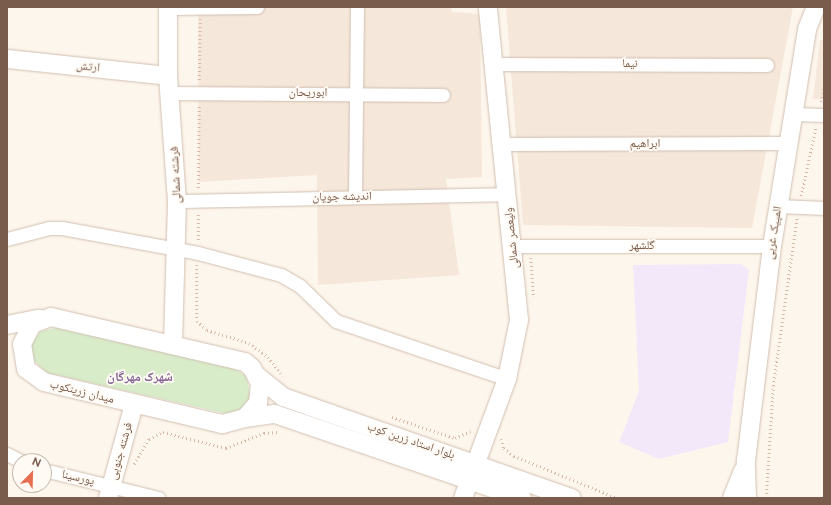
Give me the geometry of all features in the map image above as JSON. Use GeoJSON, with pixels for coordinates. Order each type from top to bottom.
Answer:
{"type":"FeatureCollection","features":[{"type":"Feature","properties":{"kind":"street"},"geometry":{"type":"LineString","coordinates":[[168,8],[257,7]]}},
{"type":"Feature","properties":{"kind":"street"},"geometry":{"type":"LineString","coordinates":[[355,196],[357,7]]}},
{"type":"Feature","properties":{"kind":"street","name":"ولیعصر شمالی"},"geometry":{"type":"LineString","coordinates":[[465,490],[474,462],[507,379],[519,320],[522,246],[507,194],[488,7]]}},
{"type":"Feature","properties":{"kind":"street","name":"المپیک غربی"},"geometry":{"type":"LineString","coordinates":[[747,498],[746,461],[772,246],[807,29],[816,7]]}},
{"type":"Feature","properties":{"kind":"street","name":"فرشته شمالی"},"geometry":{"type":"LineString","coordinates":[[168,8],[170,85],[177,201],[177,250],[173,343]]}},
{"type":"Feature","properties":{"kind":"street","name":"ارتش"},"geometry":{"type":"LineString","coordinates":[[7,58],[170,85]]}},
{"type":"Feature","properties":{"kind":"street","name":"نیما"},"geometry":{"type":"LineString","coordinates":[[493,64],[767,65]]}},
{"type":"Feature","properties":{"kind":"street","name":"ابوریحان"},"geometry":{"type":"LineString","coordinates":[[170,85],[199,93],[356,93],[444,95]]}},
{"type":"Feature","properties":{"kind":"street"},"geometry":{"type":"LineString","coordinates":[[793,114],[821,115]]}},
{"type":"Feature","properties":{"kind":"street","name":"ابراهیم"},"geometry":{"type":"LineString","coordinates":[[501,144],[788,143]]}},
{"type":"Feature","properties":{"kind":"street","name":"اندیشه جویان"},"geometry":{"type":"LineString","coordinates":[[177,201],[355,196],[507,194]]}},
{"type":"Feature","properties":{"kind":"street"},"geometry":{"type":"LineString","coordinates":[[778,206],[824,208]]}},
{"type":"Feature","properties":{"kind":"street"},"geometry":{"type":"LineString","coordinates":[[7,239],[49,228],[62,228],[198,253],[281,275],[300,286],[336,321],[507,379]]}},
{"type":"Feature","properties":{"kind":"street","name":"گلشهر"},"geometry":{"type":"LineString","coordinates":[[522,246],[772,246]]}},
{"type":"Feature","properties":{"kind":"street"},"geometry":{"type":"LineString","coordinates":[[7,325],[40,319],[61,318],[173,343],[245,362],[256,375],[260,384],[258,403],[245,418]]}},
{"type":"Feature","properties":{"kind":"street"},"geometry":{"type":"LineString","coordinates":[[25,364],[22,356],[25,334],[40,319]]}},
{"type":"Feature","properties":{"kind":"street"},"geometry":{"type":"LineString","coordinates":[[7,345],[25,364]]}},
{"type":"Feature","properties":{"kind":"street","name":"میدان زرینکوب"},"geometry":{"type":"LineString","coordinates":[[25,364],[44,382],[222,424],[245,418]]}},
{"type":"Feature","properties":{"kind":"street","name":"بلوار استاد زرین کوب"},"geometry":{"type":"LineString","coordinates":[[256,375],[276,395],[474,462],[572,498]]}},
{"type":"Feature","properties":{"kind":"street","name":"فرشته جنوبی"},"geometry":{"type":"LineString","coordinates":[[114,491],[134,404]]}},
{"type":"Feature","properties":{"kind":"street","name":"بلوار استاد زرین کوب"},"geometry":{"type":"LineString","coordinates":[[245,418],[275,414],[465,490],[522,498]]}},
{"type":"Feature","properties":{"kind":"street","name":"المپیک غربی"},"geometry":{"type":"LineString","coordinates":[[732,498],[746,461]]}},
{"type":"Feature","properties":{"kind":"street","name":"پورسینا"},"geometry":{"type":"LineString","coordinates":[[52,472],[114,491],[159,498]]}},
{"type":"Feature","properties":{"kind":"path"},"geometry":{"type":"LineString","coordinates":[[200,8],[197,321],[207,330],[249,343],[268,357],[286,380]]}},
{"type":"Feature","properties":{"kind":"path"},"geometry":{"type":"LineString","coordinates":[[766,498],[773,386],[799,207],[821,115],[824,88]]}},
{"type":"Feature","properties":{"kind":"path"},"geometry":{"type":"LineString","coordinates":[[522,246],[533,300]]}},
{"type":"Feature","properties":{"kind":"path"},"geometry":{"type":"LineString","coordinates":[[388,416],[455,438],[468,433],[472,428]]}},
{"type":"Feature","properties":{"kind":"path"},"geometry":{"type":"LineString","coordinates":[[114,491],[150,439],[163,432],[226,448],[264,433],[286,432]]}},
{"type":"Feature","properties":{"kind":"path"},"geometry":{"type":"LineString","coordinates":[[503,432],[504,448],[514,456],[617,498]]}},
{"type":"Feature","properties":{"kind":"shaded area"},"geometry":{"type":"Polygon","coordinates":[[[198,7],[451,7],[452,12],[480,14],[482,177],[446,179],[459,275],[318,285],[317,175],[199,182],[198,7]]]}},
{"type":"Feature","properties":{"kind":"shaded area"},"geometry":{"type":"Polygon","coordinates":[[[506,7],[793,7],[752,228],[523,225],[506,7]]]}},
{"type":"Feature","properties":{"kind":"shaded area"},"geometry":{"type":"Polygon","coordinates":[[[820,40],[824,40],[824,99],[813,99],[820,40]]]}},
{"type":"Feature","properties":{"kind":"shaded area"},"geometry":{"type":"Polygon","coordinates":[[[741,264],[749,270],[728,442],[659,459],[619,442],[639,391],[633,265],[741,264]]]}},
{"type":"Feature","properties":{"kind":"green space"},"geometry":{"type":"Polygon","coordinates":[[[56,328],[233,368],[246,376],[251,396],[243,409],[228,414],[47,373],[31,358],[31,343],[41,331],[56,328]]]}},
{"type":"Feature","properties":{"kind":"district","name":"شهرک مهرگان"},"geometry":{"type":"Point","coordinates":[140,377]}}]}
